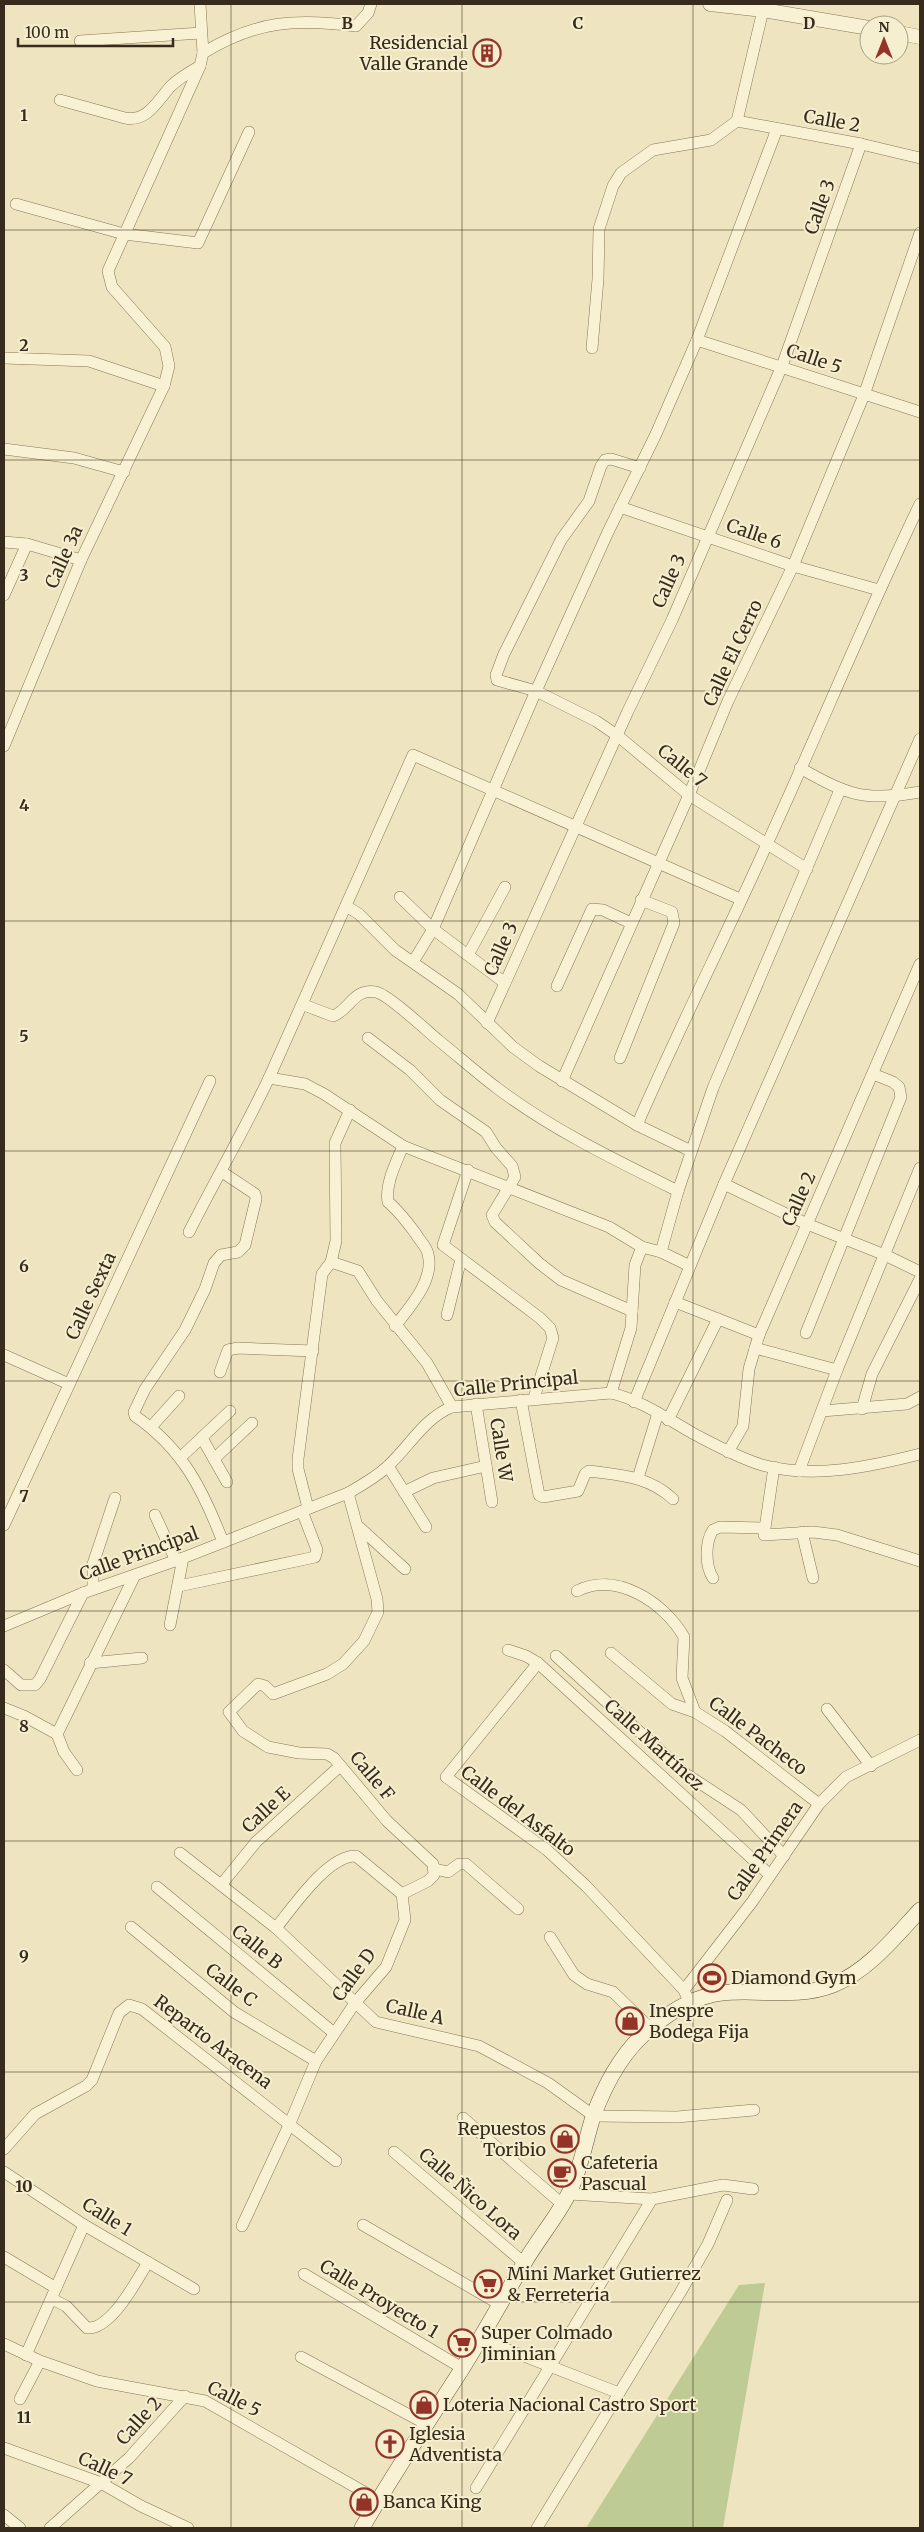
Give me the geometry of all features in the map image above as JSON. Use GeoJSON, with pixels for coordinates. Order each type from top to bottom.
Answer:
{"type":"FeatureCollection","features":[{"type":"Feature","properties":{"kind":"main road"},"geometry":{"type":"LineString","coordinates":[[362,2528],[565,2199],[579,2170],[594,2116],[608,2081],[629,2050],[650,2028],[687,1996],[722,1993],[800,1994],[834,1985],[881,1951],[920,1910]]}},
{"type":"Feature","properties":{"kind":"street","name":"Calle 3a"},"geometry":{"type":"LineString","coordinates":[[4,746],[81,560],[164,386],[169,366],[165,347],[112,287],[108,271],[200,66],[202,53],[200,4]]}},
{"type":"Feature","properties":{"kind":"street"},"geometry":{"type":"LineString","coordinates":[[202,53],[230,36],[279,23],[319,21],[356,26],[368,13],[371,4]]}},
{"type":"Feature","properties":{"kind":"street"},"geometry":{"type":"LineString","coordinates":[[710,4],[764,10],[859,26]]}},
{"type":"Feature","properties":{"kind":"street"},"geometry":{"type":"LineString","coordinates":[[592,348],[600,229],[613,186],[621,173],[653,150],[711,140],[737,121],[764,10]]}},
{"type":"Feature","properties":{"kind":"street"},"geometry":{"type":"LineString","coordinates":[[80,41],[201,33]]}},
{"type":"Feature","properties":{"kind":"street"},"geometry":{"type":"LineString","coordinates":[[60,100],[133,119],[147,114],[172,85],[200,66]]}},
{"type":"Feature","properties":{"kind":"street","name":"Calle 2"},"geometry":{"type":"LineString","coordinates":[[737,121],[861,144],[920,158]]}},
{"type":"Feature","properties":{"kind":"street"},"geometry":{"type":"LineString","coordinates":[[413,962],[433,929],[495,790],[536,691],[620,507],[640,468],[697,340],[777,129]]}},
{"type":"Feature","properties":{"kind":"street"},"geometry":{"type":"LineString","coordinates":[[16,204],[124,234],[198,243],[249,132]]}},
{"type":"Feature","properties":{"kind":"street","name":"Calle 3"},"geometry":{"type":"LineString","coordinates":[[487,1023],[708,537],[782,366],[861,144]]}},
{"type":"Feature","properties":{"kind":"street","name":"Calle El Cerro"},"geometry":{"type":"LineString","coordinates":[[562,1081],[658,861],[689,795],[728,701],[794,566],[864,395],[920,233]]}},
{"type":"Feature","properties":{"kind":"street","name":"Calle 5"},"geometry":{"type":"LineString","coordinates":[[697,340],[920,412]]}},
{"type":"Feature","properties":{"kind":"street"},"geometry":{"type":"LineString","coordinates":[[4,358],[89,361],[164,386]]}},
{"type":"Feature","properties":{"kind":"street"},"geometry":{"type":"LineString","coordinates":[[4,449],[74,458],[124,472]]}},
{"type":"Feature","properties":{"kind":"street","name":"Calle 7"},"geometry":{"type":"LineString","coordinates":[[640,468],[612,459],[605,460],[601,466],[589,501],[561,540],[504,654],[496,675],[497,680],[536,691],[566,705],[618,736],[689,795],[808,869]]}},
{"type":"Feature","properties":{"kind":"street"},"geometry":{"type":"LineString","coordinates":[[637,1125],[740,899],[767,845],[879,590],[920,504]]}},
{"type":"Feature","properties":{"kind":"street","name":"Calle 6"},"geometry":{"type":"LineString","coordinates":[[620,507],[794,566],[879,590]]}},
{"type":"Feature","properties":{"kind":"street"},"geometry":{"type":"LineString","coordinates":[[4,542],[27,544],[81,560]]}},
{"type":"Feature","properties":{"kind":"street"},"geometry":{"type":"LineString","coordinates":[[4,595],[27,544]]}},
{"type":"Feature","properties":{"kind":"street"},"geometry":{"type":"LineString","coordinates":[[634,1402],[724,1184],[920,739]]}},
{"type":"Feature","properties":{"kind":"street"},"geometry":{"type":"LineString","coordinates":[[189,1232],[222,1172],[304,1004],[413,755],[658,861],[740,899]]}},
{"type":"Feature","properties":{"kind":"street"},"geometry":{"type":"LineString","coordinates":[[800,768],[840,790],[862,796],[895,797],[920,792]]}},
{"type":"Feature","properties":{"kind":"street"},"geometry":{"type":"LineString","coordinates":[[661,1252],[691,1151],[728,1053],[808,869],[840,790]]}},
{"type":"Feature","properties":{"kind":"street"},"geometry":{"type":"LineString","coordinates":[[468,955],[505,887]]}},
{"type":"Feature","properties":{"kind":"street"},"geometry":{"type":"LineString","coordinates":[[400,897],[433,929],[505,983]]}},
{"type":"Feature","properties":{"kind":"street"},"geometry":{"type":"LineString","coordinates":[[620,1058],[674,923],[672,912],[641,900]]}},
{"type":"Feature","properties":{"kind":"street"},"geometry":{"type":"LineString","coordinates":[[346,906],[359,914],[384,940],[458,994],[513,1047],[562,1081],[637,1125],[691,1151]]}},
{"type":"Feature","properties":{"kind":"street"},"geometry":{"type":"LineString","coordinates":[[557,986],[592,909],[603,910],[631,923]]}},
{"type":"Feature","properties":{"kind":"street","name":"Calle 2"},"geometry":{"type":"LineString","coordinates":[[728,1452],[743,1426],[748,1369],[759,1335],[920,964]]}},
{"type":"Feature","properties":{"kind":"street"},"geometry":{"type":"LineString","coordinates":[[304,1004],[333,1016],[342,1013],[349,1001],[357,995],[367,991],[378,992],[498,1089],[592,1147],[678,1191]]}},
{"type":"Feature","properties":{"kind":"street"},"geometry":{"type":"LineString","coordinates":[[368,1038],[410,1070],[440,1100],[468,1117],[486,1132],[496,1148],[512,1166],[515,1177],[492,1215],[495,1222],[539,1264],[561,1280],[632,1310]]}},
{"type":"Feature","properties":{"kind":"street"},"geometry":{"type":"LineString","coordinates":[[806,1334],[901,1098],[900,1087],[873,1074]]}},
{"type":"Feature","properties":{"kind":"street"},"geometry":{"type":"LineString","coordinates":[[269,1078],[305,1084],[350,1110],[403,1146],[609,1227],[642,1247],[661,1252],[690,1266]]}},
{"type":"Feature","properties":{"kind":"street","name":"Calle Sexta"},"geometry":{"type":"LineString","coordinates":[[4,1525],[210,1081]]}},
{"type":"Feature","properties":{"kind":"street"},"geometry":{"type":"LineString","coordinates":[[179,1586],[315,1557],[318,1550],[305,1509],[298,1470],[298,1459],[322,1274],[332,1262],[336,1241],[335,1143],[350,1110]]}},
{"type":"Feature","properties":{"kind":"street"},"geometry":{"type":"LineString","coordinates":[[395,1326],[418,1296],[425,1281],[428,1253],[399,1211],[388,1202],[387,1195],[390,1182],[403,1146]]}},
{"type":"Feature","properties":{"kind":"street"},"geometry":{"type":"LineString","coordinates":[[800,1470],[837,1370],[920,1168]]}},
{"type":"Feature","properties":{"kind":"street"},"geometry":{"type":"LineString","coordinates":[[428,1253],[443,1245],[468,1170]]}},
{"type":"Feature","properties":{"kind":"street"},"geometry":{"type":"LineString","coordinates":[[222,1172],[255,1194],[256,1199],[245,1245],[238,1252],[221,1255],[214,1263],[205,1289],[185,1330],[145,1389],[134,1415],[151,1427],[181,1457],[198,1486],[222,1542]]}},
{"type":"Feature","properties":{"kind":"street"},"geometry":{"type":"LineString","coordinates":[[724,1184],[808,1224],[885,1254],[920,1272]]}},
{"type":"Feature","properties":{"kind":"street"},"geometry":{"type":"LineString","coordinates":[[443,1245],[540,1318],[550,1328],[553,1338],[534,1398]]}},
{"type":"Feature","properties":{"kind":"street"},"geometry":{"type":"LineString","coordinates":[[611,1393],[626,1351],[631,1328],[635,1265],[642,1247]]}},
{"type":"Feature","properties":{"kind":"street"},"geometry":{"type":"LineString","coordinates":[[447,1316],[461,1259]]}},
{"type":"Feature","properties":{"kind":"street"},"geometry":{"type":"LineString","coordinates":[[332,1262],[358,1271],[395,1326],[427,1363],[452,1407]]}},
{"type":"Feature","properties":{"kind":"street"},"geometry":{"type":"LineString","coordinates":[[862,1409],[872,1374],[920,1279]]}},
{"type":"Feature","properties":{"kind":"street"},"geometry":{"type":"LineString","coordinates":[[675,1302],[759,1335]]}},
{"type":"Feature","properties":{"kind":"street"},"geometry":{"type":"LineString","coordinates":[[668,1420],[718,1319]]}},
{"type":"Feature","properties":{"kind":"street"},"geometry":{"type":"LineString","coordinates":[[755,1348],[837,1370]]}},
{"type":"Feature","properties":{"kind":"street"},"geometry":{"type":"LineString","coordinates":[[220,1372],[228,1350],[313,1351]]}},
{"type":"Feature","properties":{"kind":"street"},"geometry":{"type":"LineString","coordinates":[[4,1354],[69,1384]]}},
{"type":"Feature","properties":{"kind":"street","name":"Calle Principal"},"geometry":{"type":"LineString","coordinates":[[4,1626],[88,1591],[179,1559],[348,1493],[372,1480],[388,1466],[432,1418],[452,1407],[534,1398],[611,1393],[658,1413],[728,1452],[774,1467],[800,1470],[852,1469],[920,1454]]}},
{"type":"Feature","properties":{"kind":"street"},"geometry":{"type":"LineString","coordinates":[[151,1427],[179,1396]]}},
{"type":"Feature","properties":{"kind":"street"},"geometry":{"type":"LineString","coordinates":[[822,1411],[907,1404],[919,1396]]}},
{"type":"Feature","properties":{"kind":"street"},"geometry":{"type":"LineString","coordinates":[[521,1400],[539,1495],[543,1497],[578,1491],[585,1474],[589,1471],[638,1478],[664,1491],[673,1499]]}},
{"type":"Feature","properties":{"kind":"street","name":"Calle W"},"geometry":{"type":"LineString","coordinates":[[476,1404],[492,1502]]}},
{"type":"Feature","properties":{"kind":"street"},"geometry":{"type":"LineString","coordinates":[[181,1457],[230,1411]]}},
{"type":"Feature","properties":{"kind":"street"},"geometry":{"type":"LineString","coordinates":[[638,1478],[658,1413]]}},
{"type":"Feature","properties":{"kind":"street"},"geometry":{"type":"LineString","coordinates":[[214,1459],[252,1423]]}},
{"type":"Feature","properties":{"kind":"street"},"geometry":{"type":"LineString","coordinates":[[202,1438],[227,1482]]}},
{"type":"Feature","properties":{"kind":"street"},"geometry":{"type":"LineString","coordinates":[[388,1466],[426,1527]]}},
{"type":"Feature","properties":{"kind":"street"},"geometry":{"type":"LineString","coordinates":[[404,1492],[433,1478],[486,1466]]}},
{"type":"Feature","properties":{"kind":"street"},"geometry":{"type":"LineString","coordinates":[[774,1467],[763,1533],[769,1536],[802,1532],[837,1535],[920,1561]]}},
{"type":"Feature","properties":{"kind":"street"},"geometry":{"type":"LineString","coordinates":[[348,1493],[359,1527],[405,1569]]}},
{"type":"Feature","properties":{"kind":"street"},"geometry":{"type":"LineString","coordinates":[[4,1670],[21,1685],[35,1685],[40,1679],[88,1591],[93,1564],[114,1498]]}},
{"type":"Feature","properties":{"kind":"street"},"geometry":{"type":"LineString","coordinates":[[155,1515],[179,1559],[179,1586],[170,1624]]}},
{"type":"Feature","properties":{"kind":"street","name":"Calle F"},"geometry":{"type":"LineString","coordinates":[[359,1527],[377,1599],[378,1612],[364,1642],[344,1664],[327,1674],[277,1694],[258,1684],[231,1708],[230,1716],[244,1731],[268,1747],[299,1753],[327,1754],[340,1766],[387,1821],[433,1864],[435,1869]]}},
{"type":"Feature","properties":{"kind":"street"},"geometry":{"type":"LineString","coordinates":[[714,1578],[708,1567],[713,1530],[720,1527],[764,1528]]}},
{"type":"Feature","properties":{"kind":"street"},"geometry":{"type":"LineString","coordinates":[[802,1532],[813,1578]]}},
{"type":"Feature","properties":{"kind":"street"},"geometry":{"type":"LineString","coordinates":[[57,1734],[134,1575]]}},
{"type":"Feature","properties":{"kind":"street","name":"Calle Pacheco"},"geometry":{"type":"LineString","coordinates":[[577,1591],[590,1585],[614,1585],[645,1598],[660,1609],[684,1637],[682,1678],[695,1712],[725,1731],[820,1804]]}},
{"type":"Feature","properties":{"kind":"street","name":"Calle Martínez"},"geometry":{"type":"LineString","coordinates":[[508,1650],[526,1656],[538,1663],[770,1875]]}},
{"type":"Feature","properties":{"kind":"street"},"geometry":{"type":"LineString","coordinates":[[611,1653],[672,1704],[695,1712]]}},
{"type":"Feature","properties":{"kind":"street"},"geometry":{"type":"LineString","coordinates":[[556,1656],[686,1774],[741,1810],[784,1856]]}},
{"type":"Feature","properties":{"kind":"street"},"geometry":{"type":"LineString","coordinates":[[90,1663],[142,1658]]}},
{"type":"Feature","properties":{"kind":"street","name":"Calle del Asfalto"},"geometry":{"type":"LineString","coordinates":[[538,1663],[446,1777],[547,1850],[586,1886],[687,1996]]}},
{"type":"Feature","properties":{"kind":"street"},"geometry":{"type":"LineString","coordinates":[[4,1708],[24,1716],[57,1734],[64,1752],[77,1770]]}},
{"type":"Feature","properties":{"kind":"street"},"geometry":{"type":"LineString","coordinates":[[827,1709],[871,1766]]}},
{"type":"Feature","properties":{"kind":"street","name":"Calle Primera"},"geometry":{"type":"LineString","coordinates":[[687,1996],[820,1804],[846,1777],[920,1740]]}},
{"type":"Feature","properties":{"kind":"street","name":"Calle E"},"geometry":{"type":"LineString","coordinates":[[221,1885],[256,1842],[340,1766]]}},
{"type":"Feature","properties":{"kind":"street","name":"Calle A"},"geometry":{"type":"LineString","coordinates":[[180,1853],[276,1928],[376,2022],[479,2046],[548,2083],[594,2116]]}},
{"type":"Feature","properties":{"kind":"street"},"geometry":{"type":"LineString","coordinates":[[276,1928],[316,1878],[348,1856],[356,1856],[402,1894],[428,1881],[434,1875],[435,1869],[448,1872],[459,1864],[466,1864],[518,1909]]}},
{"type":"Feature","properties":{"kind":"street","name":"Calle B"},"geometry":{"type":"LineString","coordinates":[[157,1887],[334,2033]]}},
{"type":"Feature","properties":{"kind":"street","name":"Calle D"},"geometry":{"type":"LineString","coordinates":[[242,2226],[290,2123],[316,2061],[355,2003],[386,1967],[404,1920],[402,1894]]}},
{"type":"Feature","properties":{"kind":"street","name":"Calle C"},"geometry":{"type":"LineString","coordinates":[[131,1927],[234,2012],[316,2061]]}},
{"type":"Feature","properties":{"kind":"street"},"geometry":{"type":"LineString","coordinates":[[550,1937],[574,1975],[587,1984],[613,1992],[650,2028]]}},
{"type":"Feature","properties":{"kind":"street","name":"Reparto Aracena"},"geometry":{"type":"LineString","coordinates":[[4,2150],[35,2114],[86,2086],[92,2080],[119,2013],[129,2005],[142,2009],[290,2123],[336,2161]]}},
{"type":"Feature","properties":{"kind":"street"},"geometry":{"type":"LineString","coordinates":[[594,2116],[677,2116],[754,2110]]}},
{"type":"Feature","properties":{"kind":"street"},"geometry":{"type":"LineString","coordinates":[[463,2118],[565,2199],[652,2199],[723,2186],[753,2189]]}},
{"type":"Feature","properties":{"kind":"street","name":"Calle Ñico Lora"},"geometry":{"type":"LineString","coordinates":[[394,2152],[524,2263]]}},
{"type":"Feature","properties":{"kind":"street","name":"Calle 1"},"geometry":{"type":"LineString","coordinates":[[4,2172],[84,2225],[194,2289]]}},
{"type":"Feature","properties":{"kind":"street"},"geometry":{"type":"LineString","coordinates":[[476,2488],[652,2199]]}},
{"type":"Feature","properties":{"kind":"street"},"geometry":{"type":"LineString","coordinates":[[537,2528],[708,2244],[727,2200]]}},
{"type":"Feature","properties":{"kind":"street"},"geometry":{"type":"LineString","coordinates":[[26,2355],[84,2225]]}},
{"type":"Feature","properties":{"kind":"street"},"geometry":{"type":"LineString","coordinates":[[363,2225],[501,2305]]}},
{"type":"Feature","properties":{"kind":"street"},"geometry":{"type":"LineString","coordinates":[[4,2257],[54,2293],[88,2328],[98,2327],[120,2306],[148,2262]]}},
{"type":"Feature","properties":{"kind":"street","name":"Calle Proyecto 1"},"geometry":{"type":"LineString","coordinates":[[304,2274],[462,2368]]}},
{"type":"Feature","properties":{"kind":"street"},"geometry":{"type":"LineString","coordinates":[[480,2339],[619,2393]]}},
{"type":"Feature","properties":{"kind":"street","name":"Calle 5"},"geometry":{"type":"LineString","coordinates":[[4,2344],[40,2361],[97,2381],[205,2401],[378,2500]]}},
{"type":"Feature","properties":{"kind":"street"},"geometry":{"type":"LineString","coordinates":[[301,2357],[426,2424]]}},
{"type":"Feature","properties":{"kind":"street"},"geometry":{"type":"LineString","coordinates":[[20,2398],[40,2361]]}},
{"type":"Feature","properties":{"kind":"street","name":"Calle 2"},"geometry":{"type":"LineString","coordinates":[[50,2528],[129,2458],[185,2396]]}},
{"type":"Feature","properties":{"kind":"street","name":"Calle 7"},"geometry":{"type":"LineString","coordinates":[[4,2448],[101,2483],[141,2506],[188,2528]]}},
{"type":"Feature","properties":{"kind":"street"},"geometry":{"type":"LineString","coordinates":[[4,2515],[20,2528]]}},
{"type":"Feature","properties":{"kind":"green space"},"geometry":{"type":"Polygon","coordinates":[[[765,2283],[723,2528],[586,2528],[739,2285],[765,2283]]]}},
{"type":"Feature","properties":{"kind":"place","name":"Residencial Valle Grande"},"geometry":{"type":"Point","coordinates":[487,53]}},
{"type":"Feature","properties":{"kind":"place","name":"Diamond Gym"},"geometry":{"type":"Point","coordinates":[712,1978]}},
{"type":"Feature","properties":{"kind":"place","name":"Inespre Bodega Fija"},"geometry":{"type":"Point","coordinates":[630,2021]}},
{"type":"Feature","properties":{"kind":"place","name":"Repuestos Toribio"},"geometry":{"type":"Point","coordinates":[565,2139]}},
{"type":"Feature","properties":{"kind":"place","name":"Cafeteria Pascual"},"geometry":{"type":"Point","coordinates":[562,2173]}},
{"type":"Feature","properties":{"kind":"place","name":"Mini Market Gutierrez & Ferreteria"},"geometry":{"type":"Point","coordinates":[488,2284]}},
{"type":"Feature","properties":{"kind":"place","name":"Super Colmado Jiminian"},"geometry":{"type":"Point","coordinates":[462,2343]}},
{"type":"Feature","properties":{"kind":"place","name":"Loteria Nacional Castro Sport"},"geometry":{"type":"Point","coordinates":[424,2405]}},
{"type":"Feature","properties":{"kind":"place","name":"Iglesia Adventista"},"geometry":{"type":"Point","coordinates":[390,2444]}},
{"type":"Feature","properties":{"kind":"place","name":"Banca King"},"geometry":{"type":"Point","coordinates":[364,2502]}}]}
